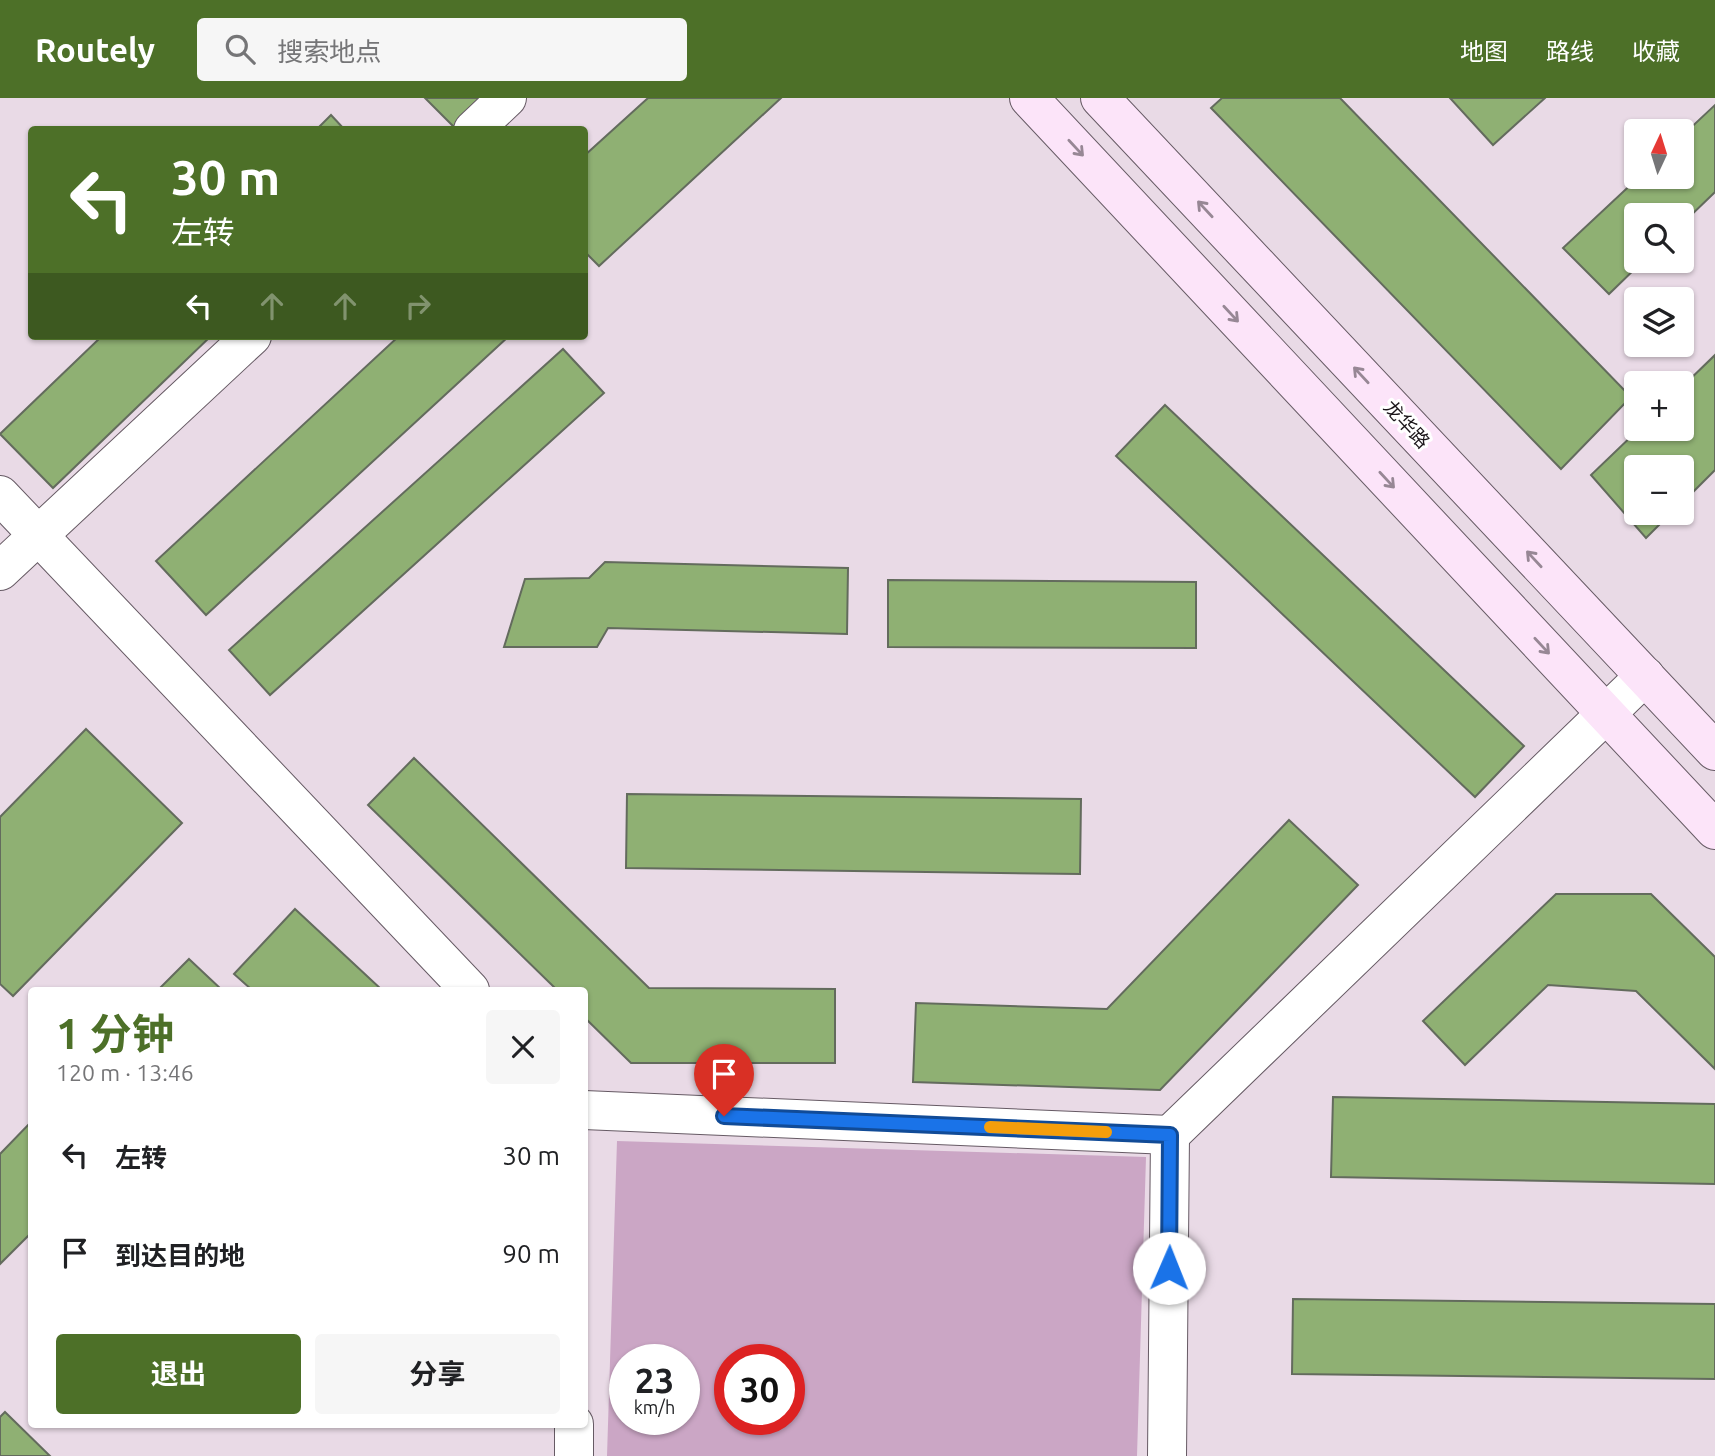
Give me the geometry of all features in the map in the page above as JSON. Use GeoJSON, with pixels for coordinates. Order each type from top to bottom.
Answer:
{"type":"FeatureCollection","features":[{"type":"Feature","properties":{"kind":"main road"},"geometry":{"type":"LineString","coordinates":[[1029,98],[1715,831]]}},
{"type":"Feature","properties":{"kind":"main road","name":"龙华路"},"geometry":{"type":"LineString","coordinates":[[1100,98],[1715,751]]}},
{"type":"Feature","properties":{"kind":"street"},"geometry":{"type":"LineString","coordinates":[[477,126],[507,98]]}},
{"type":"Feature","properties":{"kind":"street"},"geometry":{"type":"LineString","coordinates":[[0,571],[248,340]]}},
{"type":"Feature","properties":{"kind":"street"},"geometry":{"type":"LineString","coordinates":[[0,495],[467,987]]}},
{"type":"Feature","properties":{"kind":"street"},"geometry":{"type":"LineString","coordinates":[[1167,1456],[1170,1135],[1644,676]]}},
{"type":"Feature","properties":{"kind":"street"},"geometry":{"type":"LineString","coordinates":[[588,1110],[1170,1135]]}},
{"type":"Feature","properties":{"kind":"street"},"geometry":{"type":"LineString","coordinates":[[573,1456],[574,1428]]}},
{"type":"Feature","properties":{"kind":"shaded area"},"geometry":{"type":"Polygon","coordinates":[[[617,1141],[1146,1157],[1137,1456],[607,1456],[609,1393],[609,1435],[700,1435],[700,1344],[611,1344],[617,1141]]]}},
{"type":"Feature","properties":{"kind":"building"},"geometry":{"type":"Polygon","coordinates":[[[425,98],[483,98],[455,126],[425,98]]]}},
{"type":"Feature","properties":{"kind":"building"},"geometry":{"type":"Polygon","coordinates":[[[648,98],[781,98],[599,266],[588,255],[588,152],[648,98]]]}},
{"type":"Feature","properties":{"kind":"building"},"geometry":{"type":"Polygon","coordinates":[[[1222,98],[1340,98],[1624,390],[1624,404],[1561,469],[1211,108],[1222,98]]]}},
{"type":"Feature","properties":{"kind":"building"},"geometry":{"type":"Polygon","coordinates":[[[1450,98],[1545,98],[1493,145],[1450,98]]]}},
{"type":"Feature","properties":{"kind":"building"},"geometry":{"type":"Polygon","coordinates":[[[1715,105],[1715,192],[1694,212],[1694,203],[1624,203],[1624,273],[1631,273],[1609,294],[1563,248],[1626,189],[1694,189],[1694,125],[1715,105]]]}},
{"type":"Feature","properties":{"kind":"building"},"geometry":{"type":"Polygon","coordinates":[[[331,115],[341,126],[320,126],[331,115]]]}},
{"type":"Feature","properties":{"kind":"building"},"geometry":{"type":"Polygon","coordinates":[[[98,340],[207,340],[53,488],[0,434],[98,340]]]}},
{"type":"Feature","properties":{"kind":"building"},"geometry":{"type":"Polygon","coordinates":[[[395,340],[505,340],[206,615],[156,561],[395,340]]]}},
{"type":"Feature","properties":{"kind":"building"},"geometry":{"type":"Polygon","coordinates":[[[563,349],[604,393],[270,695],[229,650],[563,349]]]}},
{"type":"Feature","properties":{"kind":"building"},"geometry":{"type":"Polygon","coordinates":[[[1715,355],[1715,470],[1694,491],[1694,455],[1624,455],[1624,513],[1591,475],[1626,441],[1694,441],[1694,375],[1715,355]]]}},
{"type":"Feature","properties":{"kind":"building"},"geometry":{"type":"Polygon","coordinates":[[[1165,405],[1524,746],[1475,797],[1116,456],[1165,405]]]}},
{"type":"Feature","properties":{"kind":"building"},"geometry":{"type":"Polygon","coordinates":[[[1635,525],[1659,525],[1646,538],[1635,525]]]}},
{"type":"Feature","properties":{"kind":"building"},"geometry":{"type":"Polygon","coordinates":[[[605,562],[848,568],[847,634],[608,628],[597,647],[504,647],[525,579],[589,578],[605,562]]]}},
{"type":"Feature","properties":{"kind":"building"},"geometry":{"type":"Polygon","coordinates":[[[888,580],[1196,582],[1196,648],[888,647],[888,580]]]}},
{"type":"Feature","properties":{"kind":"building"},"geometry":{"type":"Polygon","coordinates":[[[86,729],[182,823],[13,996],[0,984],[0,817],[86,729]]]}},
{"type":"Feature","properties":{"kind":"building"},"geometry":{"type":"Polygon","coordinates":[[[414,758],[649,988],[835,989],[835,1063],[631,1063],[588,1021],[588,987],[554,987],[368,805],[414,758]]]}},
{"type":"Feature","properties":{"kind":"building"},"geometry":{"type":"Polygon","coordinates":[[[627,794],[1081,799],[1080,874],[626,868],[627,794]]]}},
{"type":"Feature","properties":{"kind":"building"},"geometry":{"type":"Polygon","coordinates":[[[1289,820],[1358,885],[1160,1090],[913,1082],[916,1003],[1107,1009],[1289,820]]]}},
{"type":"Feature","properties":{"kind":"building"},"geometry":{"type":"Polygon","coordinates":[[[1556,894],[1651,894],[1715,957],[1715,1069],[1636,991],[1548,985],[1465,1065],[1423,1021],[1556,894]]]}},
{"type":"Feature","properties":{"kind":"building"},"geometry":{"type":"Polygon","coordinates":[[[295,909],[379,987],[249,987],[234,974],[295,909]]]}},
{"type":"Feature","properties":{"kind":"building"},"geometry":{"type":"Polygon","coordinates":[[[189,959],[219,987],[161,987],[189,959]]]}},
{"type":"Feature","properties":{"kind":"building"},"geometry":{"type":"Polygon","coordinates":[[[1333,1097],[1715,1104],[1715,1184],[1331,1177],[1333,1097]]]}},
{"type":"Feature","properties":{"kind":"building"},"geometry":{"type":"Polygon","coordinates":[[[28,1125],[28,1236],[0,1264],[0,1154],[28,1125]]]}},
{"type":"Feature","properties":{"kind":"building"},"geometry":{"type":"Polygon","coordinates":[[[1293,1299],[1715,1304],[1715,1379],[1292,1374],[1293,1299]]]}},
{"type":"Feature","properties":{"kind":"building"},"geometry":{"type":"Polygon","coordinates":[[[5,1412],[50,1456],[0,1456],[0,1417],[5,1412]]]}},
{"type":"Feature","properties":{"kind":"slow traffic"},"geometry":{"type":"LineString","coordinates":[[990,1127],[1106,1132]]}},
{"type":"Feature","properties":{"kind":"route"},"geometry":{"type":"LineString","coordinates":[[724,1116],[1170,1135],[1169,1268]]}}]}
